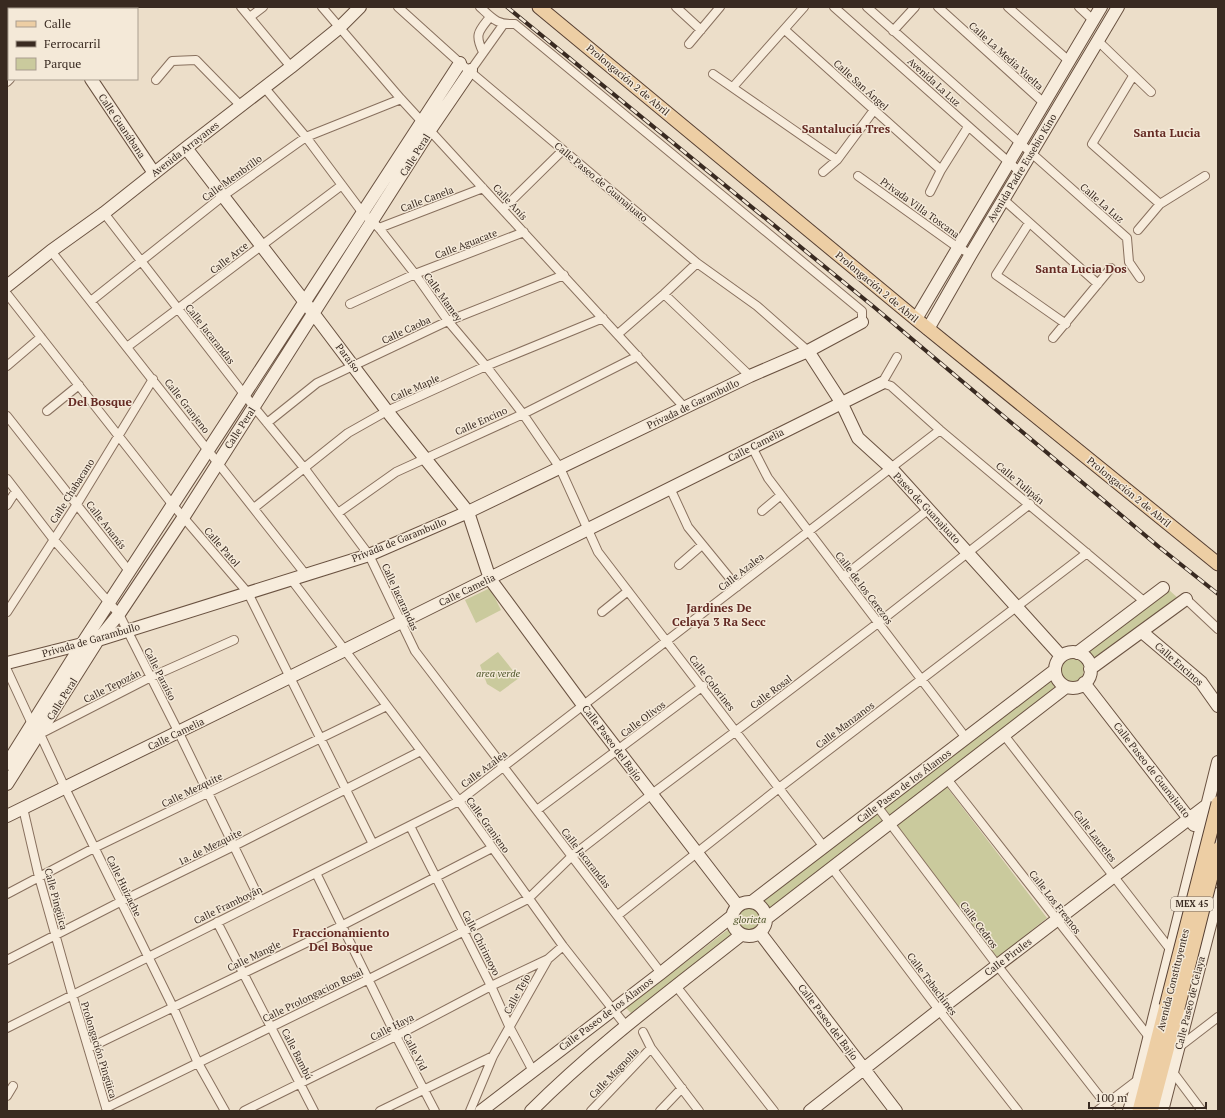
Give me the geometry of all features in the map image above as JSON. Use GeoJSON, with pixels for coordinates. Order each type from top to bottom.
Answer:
{"type":"FeatureCollection","features":[{"type":"Feature","properties":{"kind":"main road","name":"Avenida Arrayanes"},"geometry":{"type":"LineString","coordinates":[[8,285],[51,250],[104,213],[291,67],[340,28],[360,7]]}},
{"type":"Feature","properties":{"kind":"main road","name":"Prolongación 2 de Abril"},"geometry":{"type":"LineString","coordinates":[[539,7],[928,329],[1218,564]]}},
{"type":"Feature","properties":{"kind":"main road","name":"Avenida Padre Eusebio Kino"},"geometry":{"type":"LineString","coordinates":[[916,319],[1101,7]]}},
{"type":"Feature","properties":{"kind":"main road","name":"Avenida Padre Eusebio Kino"},"geometry":{"type":"LineString","coordinates":[[928,329],[1003,199],[1118,7]]}},
{"type":"Feature","properties":{"kind":"main road","name":"Calle Peral"},"geometry":{"type":"LineString","coordinates":[[7,784],[98,640],[119,614],[183,518],[314,313],[375,225],[460,62]]}},
{"type":"Feature","properties":{"kind":"main road","name":"Calle Peral"},"geometry":{"type":"LineString","coordinates":[[7,764],[172,504],[362,212],[426,126],[471,70]]}},
{"type":"Feature","properties":{"kind":"main road","name":"Calle Guanábana"},"geometry":{"type":"LineString","coordinates":[[91,80],[154,173]]}},
{"type":"Feature","properties":{"kind":"main road","name":"Paraíso"},"geometry":{"type":"LineString","coordinates":[[186,148],[314,313],[387,411],[468,512],[490,579]]}},
{"type":"Feature","properties":{"kind":"main road","name":"Privada de Garambullo"},"geometry":{"type":"LineString","coordinates":[[7,663],[98,640],[369,555],[468,512],[750,376],[808,351],[862,322]]}},
{"type":"Feature","properties":{"kind":"main road","name":"Paseo de Guanajuato"},"geometry":{"type":"LineString","coordinates":[[808,351],[841,402],[858,438],[891,468],[1061,656]]}},
{"type":"Feature","properties":{"kind":"main road","name":"Calle Camelia"},"geometry":{"type":"LineString","coordinates":[[7,816],[179,733],[588,530],[841,402],[882,383]]}},
{"type":"Feature","properties":{"kind":"main road","name":"Calle Paseo del Bajío"},"geometry":{"type":"LineString","coordinates":[[490,579],[618,750],[737,905]]}},
{"type":"Feature","properties":{"kind":"main road"},"geometry":{"type":"LineString","coordinates":[[1078,653],[1163,588]]}},
{"type":"Feature","properties":{"kind":"main road"},"geometry":{"type":"LineString","coordinates":[[1090,669],[1186,600]]}},
{"type":"Feature","properties":{"kind":"main road","name":"Calle Encinos"},"geometry":{"type":"LineString","coordinates":[[1142,632],[1201,682],[1217,701]]}},
{"type":"Feature","properties":{"kind":"main road"},"geometry":{"type":"LineString","coordinates":[[1069,653],[1078,653],[1084,656],[1088,662],[1090,669],[1089,677],[1084,684],[1075,688],[1066,687],[1058,680],[1055,670],[1056,662],[1061,656],[1069,653]]}},
{"type":"Feature","properties":{"kind":"main road","name":"Calle Paseo de los Álamos"},"geometry":{"type":"LineString","coordinates":[[753,901],[1055,670]]}},
{"type":"Feature","properties":{"kind":"main road","name":"Calle Paseo de Guanajuato"},"geometry":{"type":"LineString","coordinates":[[1084,684],[1190,818],[1218,856]]}},
{"type":"Feature","properties":{"kind":"main road","name":"Calle Paseo de los Álamos"},"geometry":{"type":"LineString","coordinates":[[767,918],[1066,687]]}},
{"type":"Feature","properties":{"kind":"main road","name":"Calle Paseo de Celaya"},"geometry":{"type":"LineString","coordinates":[[1161,1111],[1172,1072],[1164,1041],[1170,948],[1200,833],[1210,806],[1218,762]]}},
{"type":"Feature","properties":{"kind":"main road"},"geometry":{"type":"LineString","coordinates":[[1210,806],[1211,817],[1218,821]]}},
{"type":"Feature","properties":{"kind":"main road","name":"Calle Pirules"},"geometry":{"type":"LineString","coordinates":[[810,1111],[1056,920],[1190,818],[1210,806]]}},
{"type":"Feature","properties":{"kind":"main road","name":"Avenida Constituyentes"},"geometry":{"type":"LineString","coordinates":[[1151,1111],[1210,806]]}},
{"type":"Feature","properties":{"kind":"main road","name":"Avenida Constituyentes"},"geometry":{"type":"LineString","coordinates":[[1172,1007],[1218,849]]}},
{"type":"Feature","properties":{"kind":"main road","name":"Calle Paseo de Celaya"},"geometry":{"type":"LineString","coordinates":[[1129,1111],[1138,1079],[1164,1041],[1218,894]]}},
{"type":"Feature","properties":{"kind":"main road"},"geometry":{"type":"LineString","coordinates":[[745,901],[753,901],[760,904],[765,910],[767,918],[765,926],[760,933],[751,936],[741,935],[733,927],[731,917],[737,905],[745,901]]}},
{"type":"Feature","properties":{"kind":"main road","name":"Calle Paseo de los Álamos"},"geometry":{"type":"LineString","coordinates":[[481,1111],[731,917]]}},
{"type":"Feature","properties":{"kind":"main road","name":"Calle Paseo del Bajío"},"geometry":{"type":"LineString","coordinates":[[760,933],[896,1111]]}},
{"type":"Feature","properties":{"kind":"main road","name":"Calle Paseo de los Álamos"},"geometry":{"type":"LineString","coordinates":[[531,1111],[554,1088],[626,1026],[741,935]]}},
{"type":"Feature","properties":{"kind":"main road"},"geometry":{"type":"LineString","coordinates":[[1129,1111],[1164,1041]]}},
{"type":"Feature","properties":{"kind":"main road"},"geometry":{"type":"LineString","coordinates":[[1161,1111],[1164,1041]]}},
{"type":"Feature","properties":{"kind":"main road","name":"Avenida Constituyentes"},"geometry":{"type":"LineString","coordinates":[[1139,1111],[1164,1041]]}},
{"type":"Feature","properties":{"kind":"street"},"geometry":{"type":"LineString","coordinates":[[241,7],[291,67]]}},
{"type":"Feature","properties":{"kind":"street"},"geometry":{"type":"LineString","coordinates":[[250,17],[263,7]]}},
{"type":"Feature","properties":{"kind":"street","name":"Calle Anís"},"geometry":{"type":"LineString","coordinates":[[322,7],[401,99],[685,408]]}},
{"type":"Feature","properties":{"kind":"street","name":"Calle Paseo de Guanajuato"},"geometry":{"type":"LineString","coordinates":[[398,7],[460,62],[697,263],[757,306],[808,351]]}},
{"type":"Feature","properties":{"kind":"street"},"geometry":{"type":"LineString","coordinates":[[480,7],[503,25],[515,24],[534,39],[862,311],[862,322]]}},
{"type":"Feature","properties":{"kind":"street"},"geometry":{"type":"LineString","coordinates":[[676,7],[701,30]]}},
{"type":"Feature","properties":{"kind":"street"},"geometry":{"type":"LineString","coordinates":[[689,44],[720,7]]}},
{"type":"Feature","properties":{"kind":"street"},"geometry":{"type":"LineString","coordinates":[[733,87],[804,7]]}},
{"type":"Feature","properties":{"kind":"street","name":"Avenida La Luz"},"geometry":{"type":"LineString","coordinates":[[834,7],[1020,172]]}},
{"type":"Feature","properties":{"kind":"street","name":"Avenida La Luz"},"geometry":{"type":"LineString","coordinates":[[866,7],[1031,154]]}},
{"type":"Feature","properties":{"kind":"street"},"geometry":{"type":"LineString","coordinates":[[894,31],[915,7]]}},
{"type":"Feature","properties":{"kind":"street","name":"Calle La Media Vuelta"},"geometry":{"type":"LineString","coordinates":[[938,7],[1044,103]]}},
{"type":"Feature","properties":{"kind":"street"},"geometry":{"type":"LineString","coordinates":[[1008,7],[1069,60]]}},
{"type":"Feature","properties":{"kind":"street"},"geometry":{"type":"LineString","coordinates":[[1079,7],[1093,20]]}},
{"type":"Feature","properties":{"kind":"street"},"geometry":{"type":"LineString","coordinates":[[483,52],[478,42],[479,32],[490,16]]}},
{"type":"Feature","properties":{"kind":"street"},"geometry":{"type":"LineString","coordinates":[[471,70],[503,25]]}},
{"type":"Feature","properties":{"kind":"street","name":"Calle San Ángel"},"geometry":{"type":"LineString","coordinates":[[785,30],[941,170]]}},
{"type":"Feature","properties":{"kind":"street"},"geometry":{"type":"LineString","coordinates":[[1098,42],[1151,92]]}},
{"type":"Feature","properties":{"kind":"street"},"geometry":{"type":"LineString","coordinates":[[156,80],[172,61],[196,60],[241,106]]}},
{"type":"Feature","properties":{"kind":"street"},"geometry":{"type":"LineString","coordinates":[[713,74],[837,160]]}},
{"type":"Feature","properties":{"kind":"street"},"geometry":{"type":"LineString","coordinates":[[1133,76],[1092,144],[1160,204]]}},
{"type":"Feature","properties":{"kind":"street","name":"Calle Mamey"},"geometry":{"type":"LineString","coordinates":[[264,87],[306,138],[362,212],[375,225],[415,274],[448,321],[486,366],[523,414],[560,468],[588,530]]}},
{"type":"Feature","properties":{"kind":"street","name":"Calle Membrillo"},"geometry":{"type":"LineString","coordinates":[[91,301],[223,196],[306,138],[401,99]]}},
{"type":"Feature","properties":{"kind":"street"},"geometry":{"type":"LineString","coordinates":[[823,172],[837,160],[874,110]]}},
{"type":"Feature","properties":{"kind":"street"},"geometry":{"type":"LineString","coordinates":[[930,192],[941,170],[968,126]]}},
{"type":"Feature","properties":{"kind":"street"},"geometry":{"type":"LineString","coordinates":[[503,209],[563,150]]}},
{"type":"Feature","properties":{"kind":"street","name":"Calle La Luz"},"geometry":{"type":"LineString","coordinates":[[1031,154],[1127,238],[1129,262],[1140,278]]}},
{"type":"Feature","properties":{"kind":"street","name":"Privada Villa Toscana"},"geometry":{"type":"LineString","coordinates":[[858,176],[958,247],[971,254]]}},
{"type":"Feature","properties":{"kind":"street"},"geometry":{"type":"LineString","coordinates":[[1138,230],[1160,204],[1205,176]]}},
{"type":"Feature","properties":{"kind":"street","name":"Calle Arce"},"geometry":{"type":"LineString","coordinates":[[128,347],[342,185]]}},
{"type":"Feature","properties":{"kind":"street","name":"Calle Canela"},"geometry":{"type":"LineString","coordinates":[[375,225],[483,188]]}},
{"type":"Feature","properties":{"kind":"street"},"geometry":{"type":"LineString","coordinates":[[1003,199],[1098,284]]}},
{"type":"Feature","properties":{"kind":"street","name":"Calle Jacarandas"},"geometry":{"type":"LineString","coordinates":[[104,213],[254,407],[305,469],[369,555],[415,651],[661,972]]}},
{"type":"Feature","properties":{"kind":"street"},"geometry":{"type":"LineString","coordinates":[[1029,223],[996,275],[1066,324]]}},
{"type":"Feature","properties":{"kind":"street","name":"Calle Aguacate"},"geometry":{"type":"LineString","coordinates":[[350,304],[415,274],[524,232]]}},
{"type":"Feature","properties":{"kind":"street","name":"Calle Granjeno"},"geometry":{"type":"LineString","coordinates":[[51,250],[306,575]]}},
{"type":"Feature","properties":{"kind":"street"},"geometry":{"type":"LineString","coordinates":[[618,334],[697,263]]}},
{"type":"Feature","properties":{"kind":"street"},"geometry":{"type":"LineString","coordinates":[[1053,338],[1111,268]]}},
{"type":"Feature","properties":{"kind":"street","name":"Calle Caoba"},"geometry":{"type":"LineString","coordinates":[[267,423],[317,383],[448,321],[564,276]]}},
{"type":"Feature","properties":{"kind":"street","name":"Calle Patol"},"geometry":{"type":"LineString","coordinates":[[8,285],[41,338],[183,518],[248,593],[373,844]]}},
{"type":"Feature","properties":{"kind":"street","name":"Privada de Garambullo"},"geometry":{"type":"LineString","coordinates":[[664,294],[750,376]]}},
{"type":"Feature","properties":{"kind":"street","name":"Calle Maple"},"geometry":{"type":"LineString","coordinates":[[254,508],[305,469],[348,433],[387,411],[486,366],[603,318]]}},
{"type":"Feature","properties":{"kind":"street"},"geometry":{"type":"LineString","coordinates":[[7,366],[41,338]]}},
{"type":"Feature","properties":{"kind":"street","name":"Calle Encino"},"geometry":{"type":"LineString","coordinates":[[338,513],[396,472],[523,414],[638,356]]}},
{"type":"Feature","properties":{"kind":"street"},"geometry":{"type":"LineString","coordinates":[[882,383],[897,357]]}},
{"type":"Feature","properties":{"kind":"street","name":"Calle Chabacano"},"geometry":{"type":"LineString","coordinates":[[7,612],[77,504],[153,379]]}},
{"type":"Feature","properties":{"kind":"street","name":"Calle Tulipán"},"geometry":{"type":"LineString","coordinates":[[882,383],[891,386],[940,430],[1145,602]]}},
{"type":"Feature","properties":{"kind":"street"},"geometry":{"type":"LineString","coordinates":[[47,411],[79,385]]}},
{"type":"Feature","properties":{"kind":"street","name":"Calle Ananás"},"geometry":{"type":"LineString","coordinates":[[7,416],[129,571]]}},
{"type":"Feature","properties":{"kind":"street","name":"Calle Azalea"},"geometry":{"type":"LineString","coordinates":[[459,801],[940,430]]}},
{"type":"Feature","properties":{"kind":"street","name":"Calle de los Cerezos"},"geometry":{"type":"LineString","coordinates":[[752,447],[768,478],[966,738]]}},
{"type":"Feature","properties":{"kind":"street","name":"Calle Paraíso"},"geometry":{"type":"LineString","coordinates":[[7,479],[54,540],[119,614],[260,900]]}},
{"type":"Feature","properties":{"kind":"street"},"geometry":{"type":"LineString","coordinates":[[670,488],[688,527],[738,587]]}},
{"type":"Feature","properties":{"kind":"street"},"geometry":{"type":"LineString","coordinates":[[7,505],[16,491]]}},
{"type":"Feature","properties":{"kind":"street"},"geometry":{"type":"LineString","coordinates":[[762,511],[781,495]]}},
{"type":"Feature","properties":{"kind":"street","name":"Calle Rosal"},"geometry":{"type":"LineString","coordinates":[[528,899],[572,856],[878,623],[1030,504]]}},
{"type":"Feature","properties":{"kind":"street"},"geometry":{"type":"LineString","coordinates":[[843,577],[929,510]]}},
{"type":"Feature","properties":{"kind":"street","name":"Calle Colorines"},"geometry":{"type":"LineString","coordinates":[[588,530],[598,552],[703,686],[824,846]]}},
{"type":"Feature","properties":{"kind":"street"},"geometry":{"type":"LineString","coordinates":[[679,565],[702,545]]}},
{"type":"Feature","properties":{"kind":"street","name":"Calle Manzanos"},"geometry":{"type":"LineString","coordinates":[[618,915],[696,852],[1087,553]]}},
{"type":"Feature","properties":{"kind":"street","name":"Calle Granjeno"},"geometry":{"type":"LineString","coordinates":[[291,579],[459,801],[563,946],[626,1026]]}},
{"type":"Feature","properties":{"kind":"street"},"geometry":{"type":"LineString","coordinates":[[602,612],[628,591]]}},
{"type":"Feature","properties":{"kind":"street"},"geometry":{"type":"LineString","coordinates":[[1186,600],[1218,630]]}},
{"type":"Feature","properties":{"kind":"street","name":"Calle Tepozán"},"geometry":{"type":"LineString","coordinates":[[40,734],[151,678],[234,640]]}},
{"type":"Feature","properties":{"kind":"street","name":"Calle Huizache"},"geometry":{"type":"LineString","coordinates":[[7,670],[32,724],[40,734],[120,902],[148,956],[198,1063],[224,1111]]}},
{"type":"Feature","properties":{"kind":"street","name":"Calle Olivos"},"geometry":{"type":"LineString","coordinates":[[536,810],[703,686]]}},
{"type":"Feature","properties":{"kind":"street","name":"Calle Mezquite"},"geometry":{"type":"LineString","coordinates":[[7,894],[94,848],[387,706]]}},
{"type":"Feature","properties":{"kind":"street","name":"Calle Laureles"},"geometry":{"type":"LineString","coordinates":[[1004,735],[1170,948]]}},
{"type":"Feature","properties":{"kind":"street","name":"1a. de Mezquite"},"geometry":{"type":"LineString","coordinates":[[7,960],[421,751]]}},
{"type":"Feature","properties":{"kind":"street","name":"Calle Los Fresnos"},"geometry":{"type":"LineString","coordinates":[[946,779],[1056,920],[1164,1041]]}},
{"type":"Feature","properties":{"kind":"street","name":"Calle Framboyán"},"geometry":{"type":"LineString","coordinates":[[7,1028],[72,994],[459,801]]}},
{"type":"Feature","properties":{"kind":"street","name":"Calle Cedros"},"geometry":{"type":"LineString","coordinates":[[877,806],[997,965],[1108,1108]]}},
{"type":"Feature","properties":{"kind":"street","name":"Calle Pingüica"},"geometry":{"type":"LineString","coordinates":[[23,808],[39,877],[72,994]]}},
{"type":"Feature","properties":{"kind":"street","name":"Calle Chirimoyo"},"geometry":{"type":"LineString","coordinates":[[410,826],[464,931],[510,1028],[533,1071]]}},
{"type":"Feature","properties":{"kind":"street","name":"Calle Mangle"},"geometry":{"type":"LineString","coordinates":[[89,1048],[341,926],[492,848]]}},
{"type":"Feature","properties":{"kind":"street","name":"Calle Tabachines"},"geometry":{"type":"LineString","coordinates":[[832,868],[939,1010],[1018,1111]]}},
{"type":"Feature","properties":{"kind":"street","name":"Calle Vid"},"geometry":{"type":"LineString","coordinates":[[316,873],[367,980],[435,1111]]}},
{"type":"Feature","properties":{"kind":"street","name":"Calle Prolongacion Rosal"},"geometry":{"type":"LineString","coordinates":[[106,1110],[528,899]]}},
{"type":"Feature","properties":{"kind":"street","name":"Calle Bambú"},"geometry":{"type":"LineString","coordinates":[[217,922],[314,1111]]}},
{"type":"Feature","properties":{"kind":"street","name":"Calle Tejo"},"geometry":{"type":"LineString","coordinates":[[470,1111],[493,1056],[548,959],[563,946]]}},
{"type":"Feature","properties":{"kind":"street","name":"Calle Haya"},"geometry":{"type":"LineString","coordinates":[[244,1111],[396,1036],[491,986],[548,959]]}},
{"type":"Feature","properties":{"kind":"street"},"geometry":{"type":"LineString","coordinates":[[676,986],[774,1111]]}},
{"type":"Feature","properties":{"kind":"street","name":"Prolongación Pingüica"},"geometry":{"type":"LineString","coordinates":[[72,994],[106,1110]]}},
{"type":"Feature","properties":{"kind":"street"},"geometry":{"type":"LineString","coordinates":[[1164,1041],[1218,1018]]}},
{"type":"Feature","properties":{"kind":"street"},"geometry":{"type":"LineString","coordinates":[[643,1032],[651,1048],[699,1111]]}},
{"type":"Feature","properties":{"kind":"street","name":"Calle Magnolia"},"geometry":{"type":"LineString","coordinates":[[591,1111],[651,1048]]}},
{"type":"Feature","properties":{"kind":"street"},"geometry":{"type":"LineString","coordinates":[[380,1111],[493,1056]]}},
{"type":"Feature","properties":{"kind":"street"},"geometry":{"type":"LineString","coordinates":[[1172,1072],[1202,1111]]}},
{"type":"Feature","properties":{"kind":"street"},"geometry":{"type":"LineString","coordinates":[[1097,1111],[1108,1108],[1138,1079]]}},
{"type":"Feature","properties":{"kind":"street"},"geometry":{"type":"LineString","coordinates":[[7,1096],[14,1086]]}},
{"type":"Feature","properties":{"kind":"street"},"geometry":{"type":"LineString","coordinates":[[660,1111],[682,1088]]}},
{"type":"Feature","properties":{"kind":"green space"},"geometry":{"type":"Polygon","coordinates":[[[490,588],[501,610],[476,623],[465,600],[490,588]]]}},
{"type":"Feature","properties":{"kind":"green space"},"geometry":{"type":"Polygon","coordinates":[[[1169,590],[1179,599],[1095,660],[1088,651],[1169,590]]]}},
{"type":"Feature","properties":{"kind":"green space","name":"area verde"},"geometry":{"type":"Polygon","coordinates":[[[498,652],[519,678],[500,692],[487,684],[480,665],[498,652]]]}},
{"type":"Feature","properties":{"kind":"green space"},"geometry":{"type":"Polygon","coordinates":[[[1070,656],[1080,659],[1084,664],[1084,672],[1080,681],[1069,683],[1061,675],[1060,668],[1062,660],[1070,656]]]}},
{"type":"Feature","properties":{"kind":"green space"},"geometry":{"type":"Polygon","coordinates":[[[1053,676],[1055,683],[1060,686],[772,910],[764,900],[1053,676]]]}},
{"type":"Feature","properties":{"kind":"green space"},"geometry":{"type":"Polygon","coordinates":[[[946,786],[1047,918],[997,958],[895,825],[946,786]]]}},
{"type":"Feature","properties":{"kind":"green space","name":"glorieta"},"geometry":{"type":"Polygon","coordinates":[[[750,906],[759,909],[762,918],[759,927],[750,930],[741,927],[738,918],[741,909],[750,906]]]}},
{"type":"Feature","properties":{"kind":"green space"},"geometry":{"type":"Polygon","coordinates":[[[730,928],[731,932],[735,935],[632,1014],[626,1008],[730,928]]]}},
{"type":"Feature","properties":{"kind":"railway"},"geometry":{"type":"LineString","coordinates":[[507,7],[874,307],[1159,547],[1218,594]]}},
{"type":"Feature","properties":{"kind":"district","name":"Santalucia Tres"},"geometry":{"type":"Point","coordinates":[846,128]}},
{"type":"Feature","properties":{"kind":"district","name":"Santa Lucia"},"geometry":{"type":"Point","coordinates":[1167,132]}},
{"type":"Feature","properties":{"kind":"district","name":"Santa Lucia Dos"},"geometry":{"type":"Point","coordinates":[1081,268]}},
{"type":"Feature","properties":{"kind":"district","name":"Del Bosque"},"geometry":{"type":"Point","coordinates":[100,401]}},
{"type":"Feature","properties":{"kind":"district","name":"Jardines De Celaya 3 Ra Secc"},"geometry":{"type":"Point","coordinates":[719,614]}},
{"type":"Feature","properties":{"kind":"district","name":"Fraccionamiento Del Bosque"},"geometry":{"type":"Point","coordinates":[341,939]}}]}
